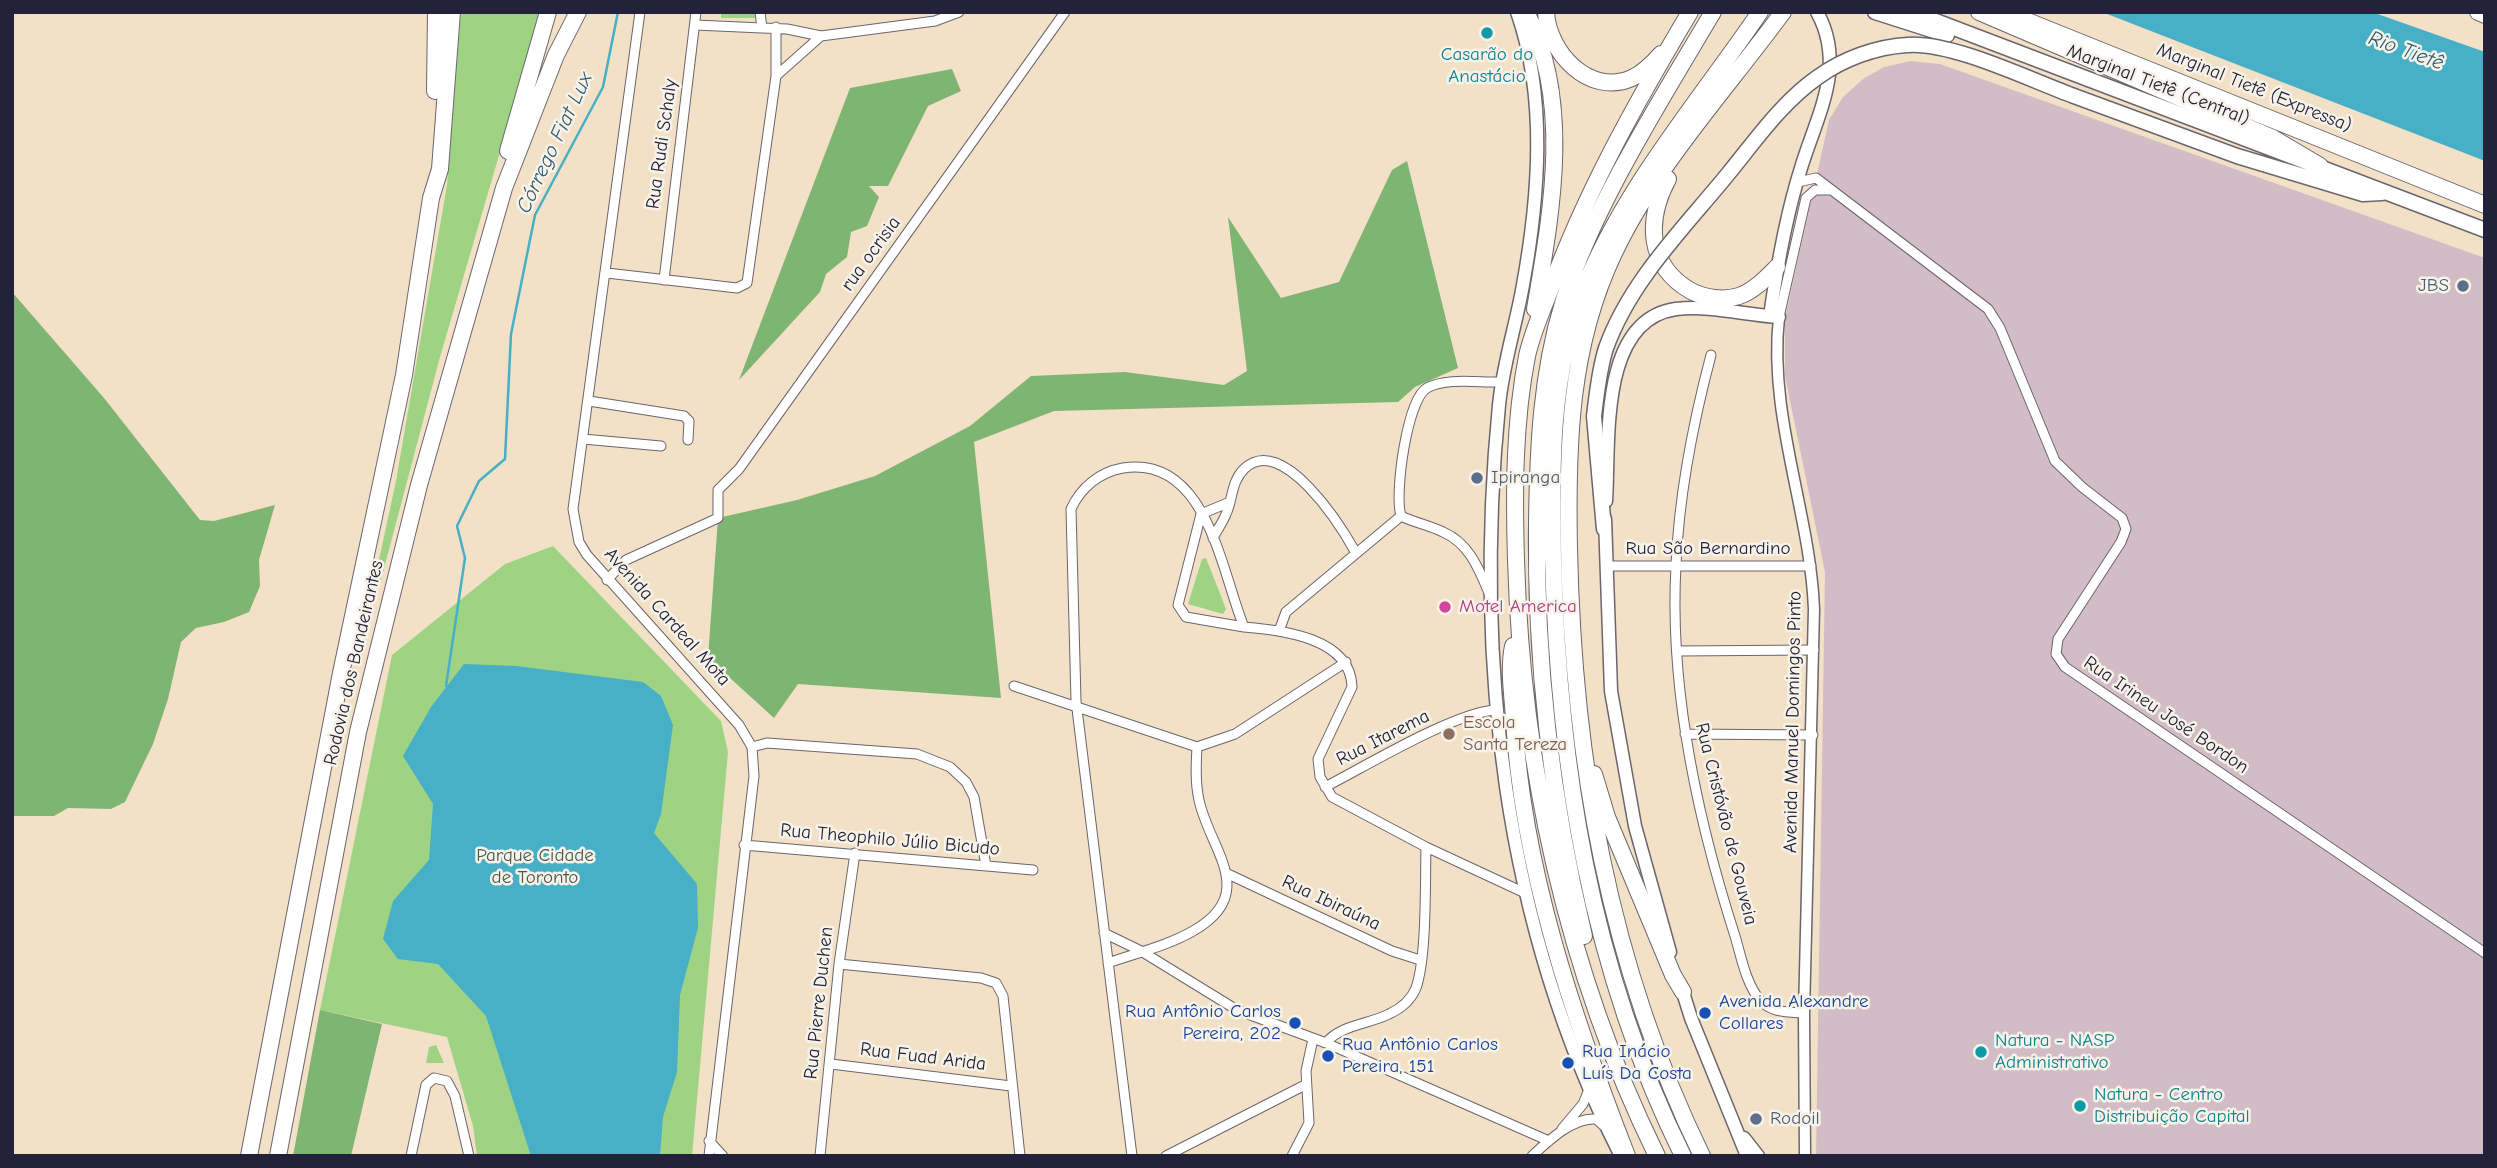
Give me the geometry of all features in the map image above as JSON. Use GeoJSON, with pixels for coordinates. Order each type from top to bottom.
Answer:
{"type":"FeatureCollection","features":[{"type":"Feature","properties":{"kind":"highway"},"geometry":{"type":"LineString","coordinates":[[431,198],[436,12]]}},
{"type":"Feature","properties":{"kind":"highway"},"geometry":{"type":"LineString","coordinates":[[431,198],[440,169],[452,12]]}},
{"type":"Feature","properties":{"kind":"highway"},"geometry":{"type":"LineString","coordinates":[[504,188],[506,158],[548,12]]}},
{"type":"Feature","properties":{"kind":"highway"},"geometry":{"type":"LineString","coordinates":[[504,188],[556,55],[578,12]]}},
{"type":"Feature","properties":{"kind":"highway"},"geometry":{"type":"LineString","coordinates":[[1526,12],[1547,71],[1553,133],[1550,213],[1528,353],[1514,481],[1518,624],[1529,722],[1552,860],[1582,971],[1612,1052],[1657,1156]]}},
{"type":"Feature","properties":{"kind":"highway"},"geometry":{"type":"LineString","coordinates":[[1546,12],[1550,35],[1567,62],[1579,71],[1606,81],[1631,78],[1643,71],[1675,39]]}},
{"type":"Feature","properties":{"kind":"highway"},"geometry":{"type":"LineString","coordinates":[[1612,1052],[1570,878],[1553,791],[1542,693],[1536,542],[1538,457],[1550,352],[1564,301],[1713,12]]}},
{"type":"Feature","properties":{"kind":"highway"},"geometry":{"type":"LineString","coordinates":[[1683,1156],[1627,1022],[1598,927],[1572,800],[1557,669],[1552,490],[1556,394],[1562,359],[1615,202],[1760,12]]}},
{"type":"Feature","properties":{"kind":"highway"},"geometry":{"type":"LineString","coordinates":[[1875,12],[1954,37],[2001,46]]}},
{"type":"Feature","properties":{"kind":"highway","name":"Marginal Tietê (Central)"},"geometry":{"type":"LineString","coordinates":[[1912,12],[2485,230]]}},
{"type":"Feature","properties":{"kind":"highway"},"geometry":{"type":"LineString","coordinates":[[1979,12],[2271,137],[2320,166]]}},
{"type":"Feature","properties":{"kind":"highway","name":"Marginal Tietê (Expressa)"},"geometry":{"type":"LineString","coordinates":[[2006,12],[2485,205]]}},
{"type":"Feature","properties":{"kind":"highway"},"geometry":{"type":"LineString","coordinates":[[2478,12],[2485,15]]}},
{"type":"Feature","properties":{"kind":"highway"},"geometry":{"type":"LineString","coordinates":[[1702,1156],[1669,1083],[1623,951],[1597,841],[1579,726],[1570,586],[1568,468],[1571,403],[1579,358],[1592,311],[1613,255],[1642,201],[1781,15]]}},
{"type":"Feature","properties":{"kind":"highway"},"geometry":{"type":"LineString","coordinates":[[1528,353],[1560,262],[1594,189],[1688,16]]}},
{"type":"Feature","properties":{"kind":"highway"},"geometry":{"type":"LineString","coordinates":[[1604,529],[1594,416],[1606,348],[1630,299],[1651,269],[1772,120],[1818,77],[1843,61],[1872,51],[1909,44],[1924,45],[1953,52],[2237,156],[2363,194],[2391,193]]}},
{"type":"Feature","properties":{"kind":"highway"},"geometry":{"type":"LineString","coordinates":[[1692,131],[1656,202],[1653,227],[1655,246],[1663,267],[1680,284],[1700,295],[1718,299],[1736,297],[1750,291],[1777,267]]}},
{"type":"Feature","properties":{"kind":"highway","name":"Rodovia dos Bandeirantes"},"geometry":{"type":"LineString","coordinates":[[278,1156],[358,732],[419,485],[504,188]]}},
{"type":"Feature","properties":{"kind":"highway","name":"Rodovia dos Bandeirantes"},"geometry":{"type":"LineString","coordinates":[[249,1156],[341,673],[404,375],[431,198]]}},
{"type":"Feature","properties":{"kind":"highway"},"geometry":{"type":"LineString","coordinates":[[1518,624],[1511,657],[1516,756],[1534,864],[1546,915],[1598,1082],[1627,1156]]}},
{"type":"Feature","properties":{"kind":"highway"},"geometry":{"type":"LineString","coordinates":[[1579,726],[1588,743],[1598,789],[1622,856],[1672,975],[1683,992]]}},
{"type":"Feature","properties":{"kind":"main road"},"geometry":{"type":"LineString","coordinates":[[1517,12],[1525,36],[1534,89],[1535,162],[1525,274],[1502,382],[1493,483],[1490,595],[1496,710],[1513,837],[1525,893],[1551,981],[1590,1087],[1621,1156]]}},
{"type":"Feature","properties":{"kind":"main road"},"geometry":{"type":"LineString","coordinates":[[1747,1156],[1683,992],[1651,889],[1622,763],[1611,691],[1604,529],[1616,368],[1624,347],[1636,332],[1662,313],[1673,310],[1716,310],[1775,316],[1777,267],[1798,182],[1821,117],[1830,76],[1830,48],[1817,12]]}},
{"type":"Feature","properties":{"kind":"main road"},"geometry":{"type":"LineString","coordinates":[[1735,1126],[1758,1156]]}},
{"type":"Feature","properties":{"kind":"street","name":"Avenida Cardeal Mota"},"geometry":{"type":"LineString","coordinates":[[640,12],[607,273],[573,509],[574,525],[579,542],[607,580],[710,691],[752,747]]}},
{"type":"Feature","properties":{"kind":"street","name":"Rua Rudi Schaly"},"geometry":{"type":"LineString","coordinates":[[664,280],[696,12]]}},
{"type":"Feature","properties":{"kind":"street"},"geometry":{"type":"LineString","coordinates":[[760,12],[762,28]]}},
{"type":"Feature","properties":{"kind":"street"},"geometry":{"type":"LineString","coordinates":[[695,24],[776,27],[821,36],[935,21],[959,12]]}},
{"type":"Feature","properties":{"kind":"street","name":"rua ocrisia"},"geometry":{"type":"LineString","coordinates":[[607,580],[626,560],[718,518],[718,490],[739,469],[1065,12]]}},
{"type":"Feature","properties":{"kind":"street"},"geometry":{"type":"LineString","coordinates":[[607,273],[737,288],[747,283],[776,76],[776,27]]}},
{"type":"Feature","properties":{"kind":"street"},"geometry":{"type":"LineString","coordinates":[[776,76],[821,36]]}},
{"type":"Feature","properties":{"kind":"street"},"geometry":{"type":"LineString","coordinates":[[1798,182],[1816,178],[1833,190]]}},
{"type":"Feature","properties":{"kind":"street","name":"Avenida Manuel Domingos Pinto"},"geometry":{"type":"LineString","coordinates":[[1805,1156],[1804,1013],[1814,650],[1811,566],[1779,393],[1775,316],[1806,198],[1815,190],[1833,190]]}},
{"type":"Feature","properties":{"kind":"street","name":"Rua Irineu José Bordon"},"geometry":{"type":"LineString","coordinates":[[1833,190],[1988,309],[2000,328],[2055,461],[2082,487],[2123,518],[2126,528],[2121,542],[2058,639],[2056,654],[2059,660],[2083,681],[2485,953]]}},
{"type":"Feature","properties":{"kind":"street","name":"Rua Cristóvão de Gouveia"},"geometry":{"type":"LineString","coordinates":[[1711,355],[1696,412],[1675,566],[1677,652],[1685,734],[1713,859],[1750,983],[1761,1002],[1769,1008],[1804,1013]]}},
{"type":"Feature","properties":{"kind":"street"},"geometry":{"type":"LineString","coordinates":[[1401,516],[1399,493],[1412,411],[1417,398],[1427,388],[1442,383],[1502,382]]}},
{"type":"Feature","properties":{"kind":"street"},"geometry":{"type":"LineString","coordinates":[[589,401],[684,416],[689,421],[688,440]]}},
{"type":"Feature","properties":{"kind":"street"},"geometry":{"type":"LineString","coordinates":[[583,439],[661,446]]}},
{"type":"Feature","properties":{"kind":"street"},"geometry":{"type":"LineString","coordinates":[[1194,551],[1214,541],[1242,470],[1257,461],[1273,462],[1289,469],[1328,509],[1356,553]]}},
{"type":"Feature","properties":{"kind":"street"},"geometry":{"type":"LineString","coordinates":[[1132,1156],[1077,708],[1070,522],[1077,496],[1108,471],[1149,468],[1168,474],[1181,484],[1201,514],[1214,541],[1244,627]]}},
{"type":"Feature","properties":{"kind":"street"},"geometry":{"type":"LineString","coordinates":[[1201,514],[1230,502]]}},
{"type":"Feature","properties":{"kind":"street"},"geometry":{"type":"LineString","coordinates":[[1201,514],[1194,551],[1179,596],[1181,612],[1197,620],[1279,631],[1328,647],[1346,662],[1352,675],[1352,687],[1318,759],[1325,787],[1332,797],[1426,847],[1525,893]]}},
{"type":"Feature","properties":{"kind":"street"},"geometry":{"type":"LineString","coordinates":[[1279,631],[1286,612],[1401,516]]}},
{"type":"Feature","properties":{"kind":"street"},"geometry":{"type":"LineString","coordinates":[[1401,516],[1443,532],[1462,544],[1478,565],[1490,595]]}},
{"type":"Feature","properties":{"kind":"street","name":"Rua São Bernardino"},"geometry":{"type":"LineString","coordinates":[[1606,566],[1811,566]]}},
{"type":"Feature","properties":{"kind":"street"},"geometry":{"type":"LineString","coordinates":[[1677,652],[1814,650]]}},
{"type":"Feature","properties":{"kind":"street"},"geometry":{"type":"LineString","coordinates":[[1014,686],[1197,747],[1235,734],[1346,662]]}},
{"type":"Feature","properties":{"kind":"street","name":"Rua Itarema"},"geometry":{"type":"LineString","coordinates":[[1325,787],[1460,719],[1479,711],[1496,710]]}},
{"type":"Feature","properties":{"kind":"street"},"geometry":{"type":"LineString","coordinates":[[1685,734],[1813,735]]}},
{"type":"Feature","properties":{"kind":"street"},"geometry":{"type":"LineString","coordinates":[[709,1156],[754,776],[752,747],[767,743],[917,754],[950,767],[966,782],[974,797],[986,866]]}},
{"type":"Feature","properties":{"kind":"street"},"geometry":{"type":"LineString","coordinates":[[1108,963],[1184,935],[1213,917],[1222,900],[1228,874],[1198,799],[1197,747]]}},
{"type":"Feature","properties":{"kind":"street","name":"Rua Theophilo Júlio Bicudo"},"geometry":{"type":"LineString","coordinates":[[744,845],[1033,870]]}},
{"type":"Feature","properties":{"kind":"street"},"geometry":{"type":"LineString","coordinates":[[1326,1043],[1337,1034],[1387,1016],[1402,1007],[1416,987],[1426,847]]}},
{"type":"Feature","properties":{"kind":"street","name":"Rua Pierre Duchen"},"geometry":{"type":"LineString","coordinates":[[820,1156],[839,964],[855,853]]}},
{"type":"Feature","properties":{"kind":"street","name":"Rua Ibiraúna"},"geometry":{"type":"LineString","coordinates":[[1228,874],[1392,951],[1420,960]]}},
{"type":"Feature","properties":{"kind":"street"},"geometry":{"type":"LineString","coordinates":[[1104,933],[1141,951],[1237,1010],[1326,1043],[1549,1140]]}},
{"type":"Feature","properties":{"kind":"street"},"geometry":{"type":"LineString","coordinates":[[839,964],[991,979],[1003,996],[1020,1156]]}},
{"type":"Feature","properties":{"kind":"street"},"geometry":{"type":"LineString","coordinates":[[1292,1156],[1309,1123],[1305,1084],[1313,1039]]}},
{"type":"Feature","properties":{"kind":"street","name":"Rua Fuad Arida"},"geometry":{"type":"LineString","coordinates":[[831,1064],[1011,1086]]}},
{"type":"Feature","properties":{"kind":"street"},"geometry":{"type":"LineString","coordinates":[[411,1156],[426,1085],[434,1078],[447,1081],[455,1096],[469,1156]]}},
{"type":"Feature","properties":{"kind":"street"},"geometry":{"type":"LineString","coordinates":[[1166,1156],[1305,1084]]}},
{"type":"Feature","properties":{"kind":"street"},"geometry":{"type":"LineString","coordinates":[[1558,1134],[1583,1104],[1590,1087]]}},
{"type":"Feature","properties":{"kind":"street"},"geometry":{"type":"LineString","coordinates":[[1532,1156],[1558,1134],[1590,1118],[1601,1121],[1608,1131]]}},
{"type":"Feature","properties":{"kind":"street"},"geometry":{"type":"LineString","coordinates":[[709,1141],[723,1156]]}},
{"type":"Feature","properties":{"kind":"shaded area"},"geometry":{"type":"Polygon","coordinates":[[[1911,61],[1940,64],[2485,258],[2485,1156],[1816,1156],[1825,572],[1785,376],[1785,318],[1829,120],[1843,97],[1863,79],[1884,67],[1911,61]]]}},
{"type":"Feature","properties":{"kind":"green space"},"geometry":{"type":"Polygon","coordinates":[[[461,12],[541,12],[440,357],[381,580],[375,578],[396,481],[447,185],[461,12]]]}},
{"type":"Feature","properties":{"kind":"green space"},"geometry":{"type":"Polygon","coordinates":[[[708,12],[755,12],[755,18],[721,18],[721,14],[708,12]]]}},
{"type":"Feature","properties":{"kind":"green space"},"geometry":{"type":"Polygon","coordinates":[[[952,69],[961,91],[928,106],[888,186],[869,186],[879,197],[867,226],[851,232],[847,257],[826,274],[820,292],[739,380],[850,88],[952,69]]]}},
{"type":"Feature","properties":{"kind":"green space"},"geometry":{"type":"Polygon","coordinates":[[[1407,161],[1458,368],[1415,387],[1398,402],[1054,411],[974,442],[1001,698],[798,684],[774,718],[708,658],[718,518],[797,500],[875,476],[970,426],[1031,376],[1125,372],[1224,385],[1247,371],[1228,217],[1281,298],[1339,282],[1392,170],[1407,161]]]}},
{"type":"Feature","properties":{"kind":"green space"},"geometry":{"type":"Polygon","coordinates":[[[12,292],[104,398],[200,520],[214,521],[275,505],[259,560],[260,586],[249,612],[224,622],[196,628],[181,642],[168,699],[153,744],[125,802],[111,809],[68,808],[54,816],[12,816],[12,292]]]}},
{"type":"Feature","properties":{"kind":"green space","name":"Parque Cidade de Toronto"},"geometry":{"type":"Polygon","coordinates":[[[553,546],[721,721],[728,752],[692,1156],[477,1156],[473,1126],[447,1037],[320,1010],[392,655],[505,564],[553,546]]]}},
{"type":"Feature","properties":{"kind":"green space"},"geometry":{"type":"Polygon","coordinates":[[[1206,558],[1226,609],[1223,614],[1188,604],[1202,559],[1206,558]]]}},
{"type":"Feature","properties":{"kind":"green space"},"geometry":{"type":"Polygon","coordinates":[[[320,1010],[382,1024],[351,1156],[293,1156],[320,1010]]]}},
{"type":"Feature","properties":{"kind":"green space"},"geometry":{"type":"Polygon","coordinates":[[[436,1045],[444,1063],[426,1063],[429,1047],[436,1045]]]}},
{"type":"Feature","properties":{"kind":"water","name":"Rio Tietê"},"geometry":{"type":"Polygon","coordinates":[[[2102,12],[2372,12],[2485,52],[2485,161],[2102,12]]]}},
{"type":"Feature","properties":{"kind":"water","name":"Parque Cidade de Toronto"},"geometry":{"type":"Polygon","coordinates":[[[464,664],[516,666],[643,682],[661,696],[673,725],[661,814],[654,833],[697,884],[698,928],[680,995],[677,1072],[663,1117],[660,1156],[531,1156],[486,1016],[438,964],[398,959],[383,939],[393,901],[429,860],[433,804],[403,756],[431,707],[464,664]]]}},
{"type":"Feature","properties":{"kind":"waterway","name":"Córrego Fiat Lux"},"geometry":{"type":"LineString","coordinates":[[446,686],[465,558],[457,526],[479,481],[505,459],[511,334],[535,215],[603,87],[618,12]]}},
{"type":"Feature","properties":{"kind":"place","name":"Casarão do Anastácio"},"geometry":{"type":"Point","coordinates":[1487,33]}},
{"type":"Feature","properties":{"kind":"place","name":"JBS"},"geometry":{"type":"Point","coordinates":[2463,286]}},
{"type":"Feature","properties":{"kind":"place","name":"Ipiranga"},"geometry":{"type":"Point","coordinates":[1477,478]}},
{"type":"Feature","properties":{"kind":"place","name":"Motel America"},"geometry":{"type":"Point","coordinates":[1445,607]}},
{"type":"Feature","properties":{"kind":"place","name":"Escola Santa Tereza"},"geometry":{"type":"Point","coordinates":[1449,734]}},
{"type":"Feature","properties":{"kind":"place","name":"Avenida Alexandre Collares"},"geometry":{"type":"Point","coordinates":[1705,1013]}},
{"type":"Feature","properties":{"kind":"place","name":"Rua Antônio Carlos Pereira, 202"},"geometry":{"type":"Point","coordinates":[1295,1023]}},
{"type":"Feature","properties":{"kind":"place","name":"Natura - NASP Administrativo"},"geometry":{"type":"Point","coordinates":[1981,1052]}},
{"type":"Feature","properties":{"kind":"place","name":"Rua Antônio Carlos Pereira, 151"},"geometry":{"type":"Point","coordinates":[1328,1056]}},
{"type":"Feature","properties":{"kind":"place","name":"Rua Inácio Luís Da Costa"},"geometry":{"type":"Point","coordinates":[1568,1063]}},
{"type":"Feature","properties":{"kind":"place","name":"Natura - Centro Distribuição Capital"},"geometry":{"type":"Point","coordinates":[2080,1106]}},
{"type":"Feature","properties":{"kind":"place","name":"Rodoil"},"geometry":{"type":"Point","coordinates":[1756,1119]}}]}
